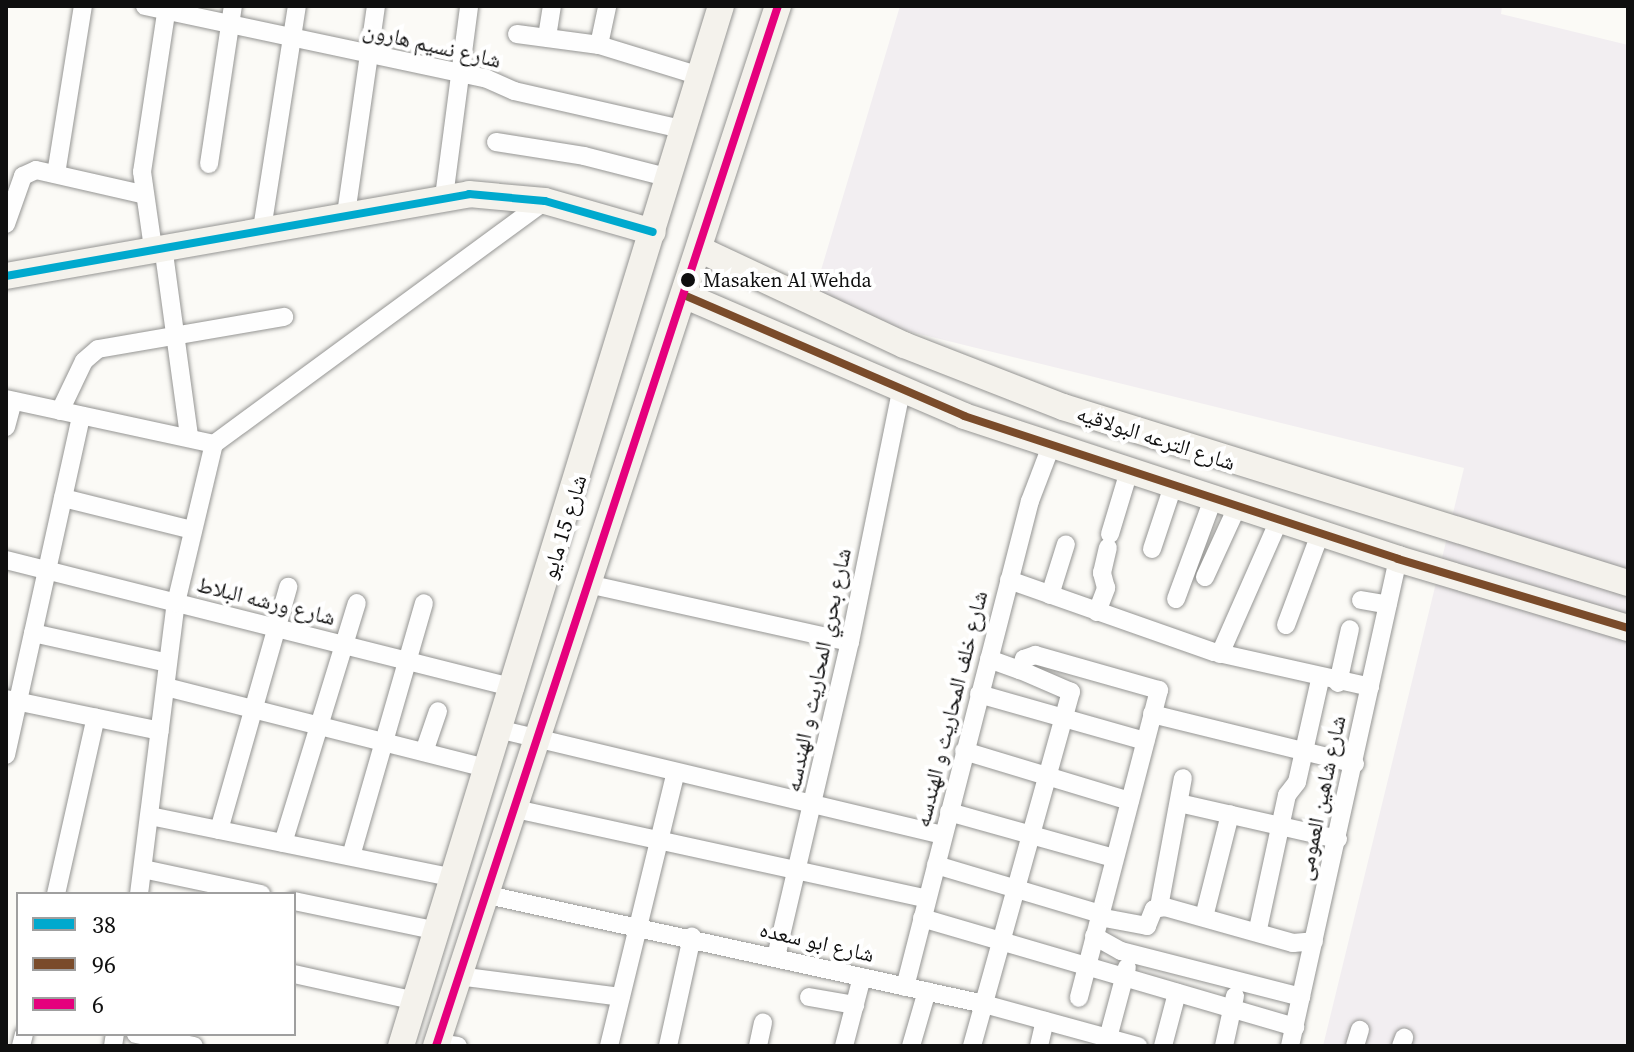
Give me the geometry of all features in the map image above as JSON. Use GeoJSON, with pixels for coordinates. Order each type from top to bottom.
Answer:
{"type":"FeatureCollection","features":[{"type":"Feature","properties":{"kind":"street"},"geometry":{"type":"LineString","coordinates":[[56,174],[83,6]]}},
{"type":"Feature","properties":{"kind":"street","name":"شارع نسيم هارون"},"geometry":{"type":"LineString","coordinates":[[145,6],[231,15],[292,38],[685,130]]}},
{"type":"Feature","properties":{"kind":"street"},"geometry":{"type":"LineString","coordinates":[[262,229],[297,6]]}},
{"type":"Feature","properties":{"kind":"street"},"geometry":{"type":"LineString","coordinates":[[346,214],[376,6]]}},
{"type":"Feature","properties":{"kind":"street"},"geometry":{"type":"LineString","coordinates":[[444,197],[469,6]]}},
{"type":"Feature","properties":{"kind":"street"},"geometry":{"type":"LineString","coordinates":[[547,37],[552,6]]}},
{"type":"Feature","properties":{"kind":"street"},"geometry":{"type":"LineString","coordinates":[[599,45],[607,6]]}},
{"type":"Feature","properties":{"kind":"street","name":"شارع 15 مايو"},"geometry":{"type":"LineString","coordinates":[[401,1046],[515,688],[721,6]]}},
{"type":"Feature","properties":{"kind":"street","name":"شارع 15 مايو"},"geometry":{"type":"LineString","coordinates":[[444,1045],[458,976],[483,894],[592,585],[778,6]]}},
{"type":"Feature","properties":{"kind":"street"},"geometry":{"type":"LineString","coordinates":[[167,8],[142,194],[158,247],[175,335],[189,437]]}},
{"type":"Feature","properties":{"kind":"street"},"geometry":{"type":"LineString","coordinates":[[209,164],[231,15]]}},
{"type":"Feature","properties":{"kind":"street"},"geometry":{"type":"LineString","coordinates":[[517,34],[599,45],[700,76]]}},
{"type":"Feature","properties":{"kind":"street"},"geometry":{"type":"LineString","coordinates":[[496,142],[584,156],[670,178]]}},
{"type":"Feature","properties":{"kind":"street"},"geometry":{"type":"LineString","coordinates":[[6,224],[20,183],[29,171],[56,174],[142,194]]}},
{"type":"Feature","properties":{"kind":"street"},"geometry":{"type":"LineString","coordinates":[[6,276],[444,197],[495,194],[545,201],[653,232]]}},
{"type":"Feature","properties":{"kind":"street"},"geometry":{"type":"LineString","coordinates":[[139,892],[176,603],[214,444],[545,201]]}},
{"type":"Feature","properties":{"kind":"street","name":"شارع الترعه البولاقيه"},"geometry":{"type":"LineString","coordinates":[[701,250],[980,377],[1210,456],[1628,583]]}},
{"type":"Feature","properties":{"kind":"street","name":"شارع الترعه البولاقيه"},"geometry":{"type":"LineString","coordinates":[[686,296],[901,392],[964,416],[1398,559],[1628,628]]}},
{"type":"Feature","properties":{"kind":"street"},"geometry":{"type":"LineString","coordinates":[[60,411],[92,352],[284,317]]}},
{"type":"Feature","properties":{"kind":"street"},"geometry":{"type":"LineString","coordinates":[[964,416],[980,377]]}},
{"type":"Feature","properties":{"kind":"street","name":"شارع بحري المحاريث و الهندسه"},"geometry":{"type":"LineString","coordinates":[[776,957],[850,642],[901,392]]}},
{"type":"Feature","properties":{"kind":"street"},"geometry":{"type":"LineString","coordinates":[[6,427],[10,400],[214,444]]}},
{"type":"Feature","properties":{"kind":"street"},"geometry":{"type":"LineString","coordinates":[[6,755],[12,700],[33,633],[81,416]]}},
{"type":"Feature","properties":{"kind":"street","name":"شارع خلف المحاريث و الهندسه"},"geometry":{"type":"LineString","coordinates":[[905,987],[1009,580],[1051,446]]}},
{"type":"Feature","properties":{"kind":"street"},"geometry":{"type":"LineString","coordinates":[[1097,612],[1106,588],[1102,572],[1109,541],[1129,471]]}},
{"type":"Feature","properties":{"kind":"street"},"geometry":{"type":"LineString","coordinates":[[1152,549],[1173,486]]}},
{"type":"Feature","properties":{"kind":"street"},"geometry":{"type":"LineString","coordinates":[[63,498],[192,530]]}},
{"type":"Feature","properties":{"kind":"street"},"geometry":{"type":"LineString","coordinates":[[1205,577],[1225,503]]}},
{"type":"Feature","properties":{"kind":"street"},"geometry":{"type":"LineString","coordinates":[[1176,599],[1225,503]]}},
{"type":"Feature","properties":{"kind":"street"},"geometry":{"type":"LineString","coordinates":[[1220,654],[1279,520]]}},
{"type":"Feature","properties":{"kind":"street"},"geometry":{"type":"LineString","coordinates":[[1286,625],[1320,534]]}},
{"type":"Feature","properties":{"kind":"street"},"geometry":{"type":"LineString","coordinates":[[1050,595],[1066,544]]}},
{"type":"Feature","properties":{"kind":"street","name":"شارع شاهين العمومى"},"geometry":{"type":"LineString","coordinates":[[1290,1046],[1355,764],[1398,559]]}},
{"type":"Feature","properties":{"kind":"street","name":"شارع ورشه البلاط"},"geometry":{"type":"LineString","coordinates":[[6,560],[515,688]]}},
{"type":"Feature","properties":{"kind":"street"},"geometry":{"type":"LineString","coordinates":[[1009,580],[1220,654],[1329,682],[1370,687]]}},
{"type":"Feature","properties":{"kind":"street"},"geometry":{"type":"LineString","coordinates":[[592,585],[850,642]]}},
{"type":"Feature","properties":{"kind":"street"},"geometry":{"type":"LineString","coordinates":[[219,830],[288,587]]}},
{"type":"Feature","properties":{"kind":"street"},"geometry":{"type":"LineString","coordinates":[[1361,600],[1388,605]]}},
{"type":"Feature","properties":{"kind":"street"},"geometry":{"type":"LineString","coordinates":[[283,843],[357,603]]}},
{"type":"Feature","properties":{"kind":"street"},"geometry":{"type":"LineString","coordinates":[[351,856],[424,603]]}},
{"type":"Feature","properties":{"kind":"street"},"geometry":{"type":"LineString","coordinates":[[1258,929],[1280,825],[1350,629]]}},
{"type":"Feature","properties":{"kind":"street"},"geometry":{"type":"LineString","coordinates":[[33,633],[168,663]]}},
{"type":"Feature","properties":{"kind":"street"},"geometry":{"type":"LineString","coordinates":[[1020,670],[1024,659],[1035,655],[1159,690],[1079,998]]}},
{"type":"Feature","properties":{"kind":"street"},"geometry":{"type":"LineString","coordinates":[[972,1046],[1033,837],[1070,689],[989,659]]}},
{"type":"Feature","properties":{"kind":"street"},"geometry":{"type":"LineString","coordinates":[[166,687],[490,769]]}},
{"type":"Feature","properties":{"kind":"street"},"geometry":{"type":"LineString","coordinates":[[979,694],[1062,720],[1145,741]]}},
{"type":"Feature","properties":{"kind":"street"},"geometry":{"type":"LineString","coordinates":[[12,700],[160,731]]}},
{"type":"Feature","properties":{"kind":"street"},"geometry":{"type":"LineString","coordinates":[[424,752],[438,711]]}},
{"type":"Feature","properties":{"kind":"street"},"geometry":{"type":"LineString","coordinates":[[1152,714],[1190,714],[1355,764]]}},
{"type":"Feature","properties":{"kind":"street"},"geometry":{"type":"LineString","coordinates":[[56,892],[96,717]]}},
{"type":"Feature","properties":{"kind":"street"},"geometry":{"type":"LineString","coordinates":[[502,730],[943,835]]}},
{"type":"Feature","properties":{"kind":"street"},"geometry":{"type":"LineString","coordinates":[[964,751],[1130,801]]}},
{"type":"Feature","properties":{"kind":"street"},"geometry":{"type":"LineString","coordinates":[[609,1046],[676,772]]}},
{"type":"Feature","properties":{"kind":"street"},"geometry":{"type":"LineString","coordinates":[[936,865],[1099,915],[1147,926],[1159,907],[1183,778]]}},
{"type":"Feature","properties":{"kind":"street"},"geometry":{"type":"LineString","coordinates":[[1179,803],[1338,839]]}},
{"type":"Feature","properties":{"kind":"street"},"geometry":{"type":"LineString","coordinates":[[511,808],[927,899]]}},
{"type":"Feature","properties":{"kind":"street"},"geometry":{"type":"LineString","coordinates":[[949,812],[1114,858]]}},
{"type":"Feature","properties":{"kind":"street"},"geometry":{"type":"LineString","coordinates":[[1204,917],[1230,814]]}},
{"type":"Feature","properties":{"kind":"street"},"geometry":{"type":"LineString","coordinates":[[150,816],[455,878]]}},
{"type":"Feature","properties":{"kind":"street"},"geometry":{"type":"LineString","coordinates":[[143,869],[252,892]]}},
{"type":"Feature","properties":{"kind":"street","name":"شارع ابو سعده"},"geometry":{"type":"LineString","coordinates":[[483,894],[638,925],[984,1004],[1103,1040],[1138,1046]]}},
{"type":"Feature","properties":{"kind":"street"},"geometry":{"type":"LineString","coordinates":[[296,901],[438,931]]}},
{"type":"Feature","properties":{"kind":"street"},"geometry":{"type":"LineString","coordinates":[[1159,907],[1258,929],[1293,943],[1314,941]]}},
{"type":"Feature","properties":{"kind":"street"},"geometry":{"type":"LineString","coordinates":[[922,918],[1295,1027]]}},
{"type":"Feature","properties":{"kind":"street"},"geometry":{"type":"LineString","coordinates":[[1094,936],[1131,953],[1301,997]]}},
{"type":"Feature","properties":{"kind":"street"},"geometry":{"type":"LineString","coordinates":[[668,1046],[692,937]]}},
{"type":"Feature","properties":{"kind":"street"},"geometry":{"type":"LineString","coordinates":[[1103,1040],[1131,953]]}},
{"type":"Feature","properties":{"kind":"street"},"geometry":{"type":"LineString","coordinates":[[296,974],[416,1001]]}},
{"type":"Feature","properties":{"kind":"street"},"geometry":{"type":"LineString","coordinates":[[458,976],[621,997]]}},
{"type":"Feature","properties":{"kind":"street"},"geometry":{"type":"LineString","coordinates":[[844,1046],[862,977]]}},
{"type":"Feature","properties":{"kind":"street"},"geometry":{"type":"LineString","coordinates":[[1224,1046],[1238,981]]}},
{"type":"Feature","properties":{"kind":"street"},"geometry":{"type":"LineString","coordinates":[[911,1046],[927,991]]}},
{"type":"Feature","properties":{"kind":"street"},"geometry":{"type":"LineString","coordinates":[[1163,1046],[1177,993]]}},
{"type":"Feature","properties":{"kind":"street"},"geometry":{"type":"LineString","coordinates":[[809,997],[855,1005]]}},
{"type":"Feature","properties":{"kind":"street"},"geometry":{"type":"LineString","coordinates":[[1039,1046],[1045,1021]]}},
{"type":"Feature","properties":{"kind":"street"},"geometry":{"type":"LineString","coordinates":[[758,1046],[763,1023]]}},
{"type":"Feature","properties":{"kind":"street"},"geometry":{"type":"LineString","coordinates":[[146,1036],[194,1046]]}},
{"type":"Feature","properties":{"kind":"shaded area"},"geometry":{"type":"Polygon","coordinates":[[[900,6],[1502,6],[1501,14],[1628,45],[1628,1046],[1323,1046],[1464,468],[810,307],[900,6]]]}},
{"type":"Feature","properties":{"kind":"transit line","name":"6"},"geometry":{"type":"LineString","coordinates":[[436,1046],[778,6]]}},
{"type":"Feature","properties":{"kind":"transit line","name":"38"},"geometry":{"type":"LineString","coordinates":[[6,276],[469,194],[545,201],[653,232]]}},
{"type":"Feature","properties":{"kind":"transit line","name":"96"},"geometry":{"type":"LineString","coordinates":[[686,296],[964,416],[1398,559],[1628,628]]}},
{"type":"Feature","properties":{"kind":"place","name":"Masaken Al Wehda"},"geometry":{"type":"Point","coordinates":[688,280]}}]}
